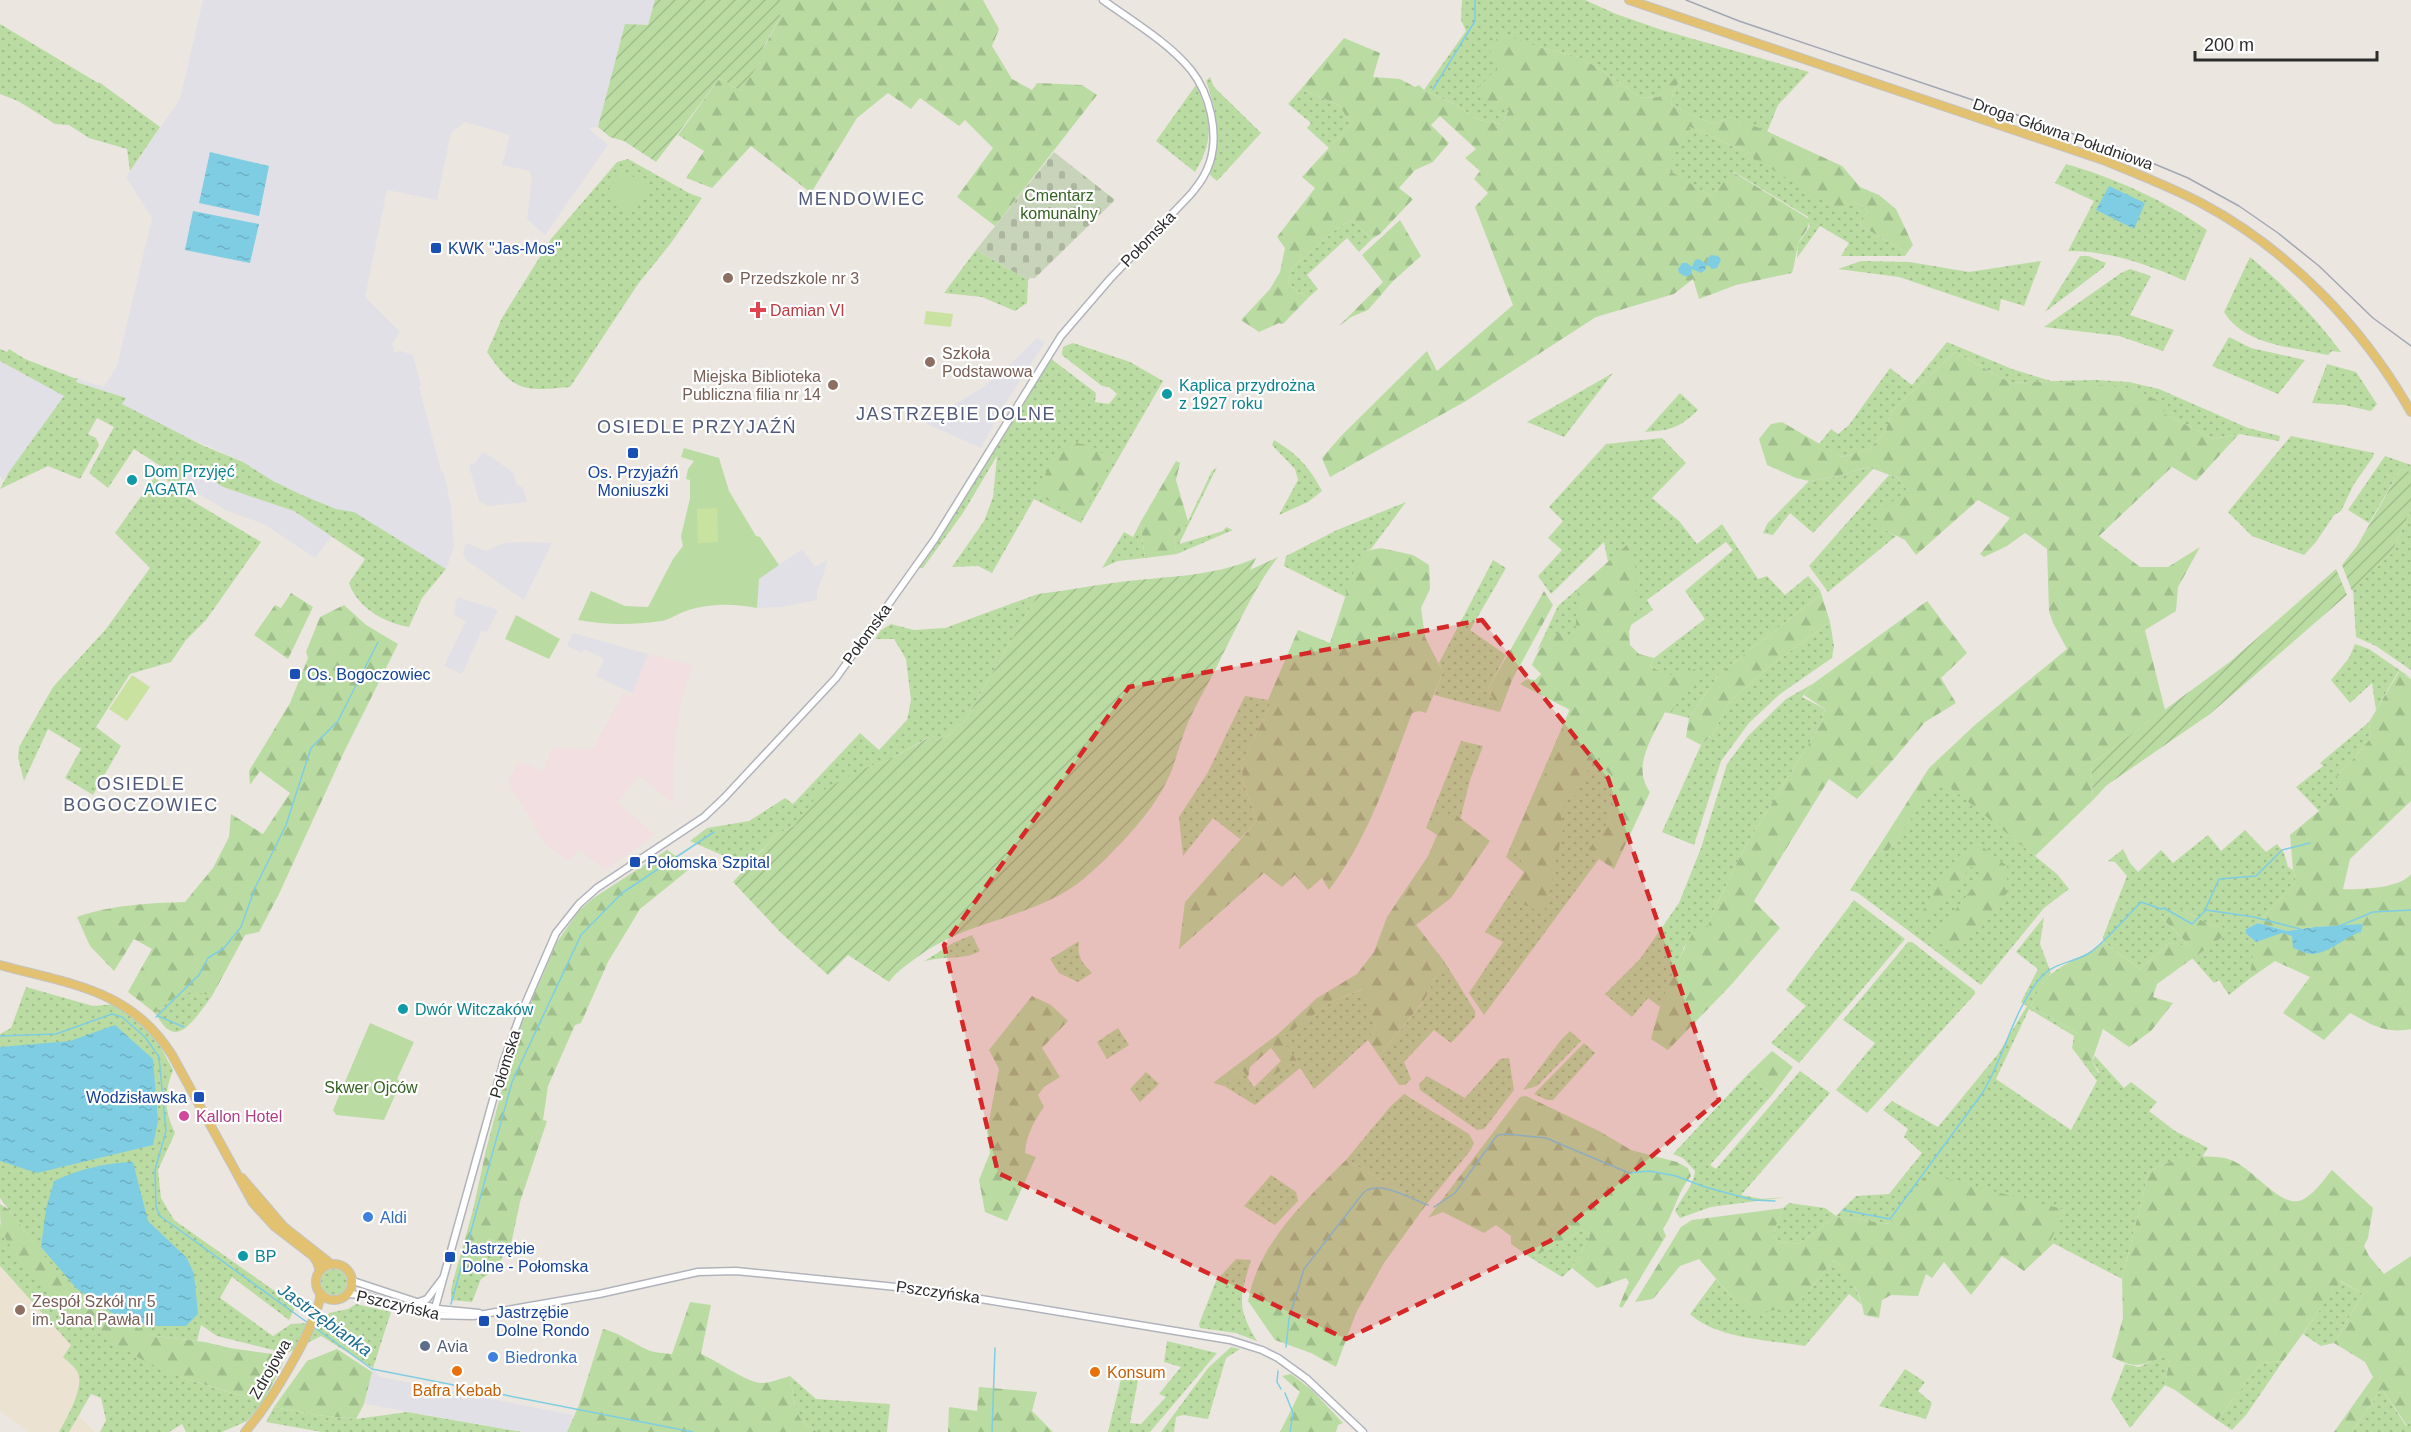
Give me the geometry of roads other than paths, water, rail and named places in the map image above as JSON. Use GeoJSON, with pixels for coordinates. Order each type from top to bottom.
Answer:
{"type":"FeatureCollection","features":[{"type":"Feature","properties":{"kind":"main road","name":"Droga Główna Południowa"},"geometry":{"type":"LineString","coordinates":[[1629,0],[2103,160],[2167,186],[2205,205],[2259,240],[2321,294],[2372,352],[2411,412]]}},
{"type":"Feature","properties":{"kind":"main road"},"geometry":{"type":"LineString","coordinates":[[0,965],[101,993],[118,1000],[142,1018],[172,1055],[253,1203],[280,1232],[317,1262],[320,1271],[317,1286],[325,1297],[339,1299],[348,1294],[353,1281],[344,1266],[331,1264],[284,1227],[235,1170]]}},
{"type":"Feature","properties":{"kind":"main road"},"geometry":{"type":"LineString","coordinates":[[320,1271],[331,1264]]}},
{"type":"Feature","properties":{"kind":"main road","name":"Zdrojowa"},"geometry":{"type":"LineString","coordinates":[[245,1432],[275,1390],[325,1297]]}},
{"type":"Feature","properties":{"kind":"street","name":"Połomska"},"geometry":{"type":"LineString","coordinates":[[435,1308],[504,1060],[520,1016],[556,933],[579,904],[597,888],[704,817],[836,678],[935,539],[1061,336],[1204,177],[1210,162],[1214,140],[1211,112],[1192,71],[1177,56],[1103,0]]}},
{"type":"Feature","properties":{"kind":"street","name":"Pszczyńska"},"geometry":{"type":"LineString","coordinates":[[348,1294],[363,1295],[418,1311],[451,1317],[473,1316],[599,1294],[698,1272],[736,1270],[926,1290],[1230,1340],[1262,1350],[1307,1379],[1363,1432]]}},
{"type":"Feature","properties":{"kind":"street","name":"Połomska"},"geometry":{"type":"LineString","coordinates":[[417,1302],[427,1299],[445,1275]]}},
{"type":"Feature","properties":{"kind":"street","name":"Pszczyńska"},"geometry":{"type":"LineString","coordinates":[[353,1281],[451,1312],[483,1313]]}},
{"type":"Feature","properties":{"kind":"street"},"geometry":{"type":"LineString","coordinates":[[418,1311],[435,1308]]}},
{"type":"Feature","properties":{"kind":"water"},"geometry":{"type":"Polygon","coordinates":[[[210,152],[269,166],[259,216],[199,203],[210,152]]]}},
{"type":"Feature","properties":{"kind":"water"},"geometry":{"type":"Polygon","coordinates":[[[2109,186],[2145,203],[2134,229],[2096,210],[2109,186]]]}},
{"type":"Feature","properties":{"kind":"water"},"geometry":{"type":"Polygon","coordinates":[[[193,211],[259,224],[250,263],[185,250],[193,211]]]}},
{"type":"Feature","properties":{"kind":"water"},"geometry":{"type":"Polygon","coordinates":[[[1711,255],[1718,256],[1721,260],[1717,268],[1712,269],[1707,264],[1701,273],[1692,269],[1691,274],[1687,277],[1679,273],[1678,269],[1682,263],[1687,263],[1692,267],[1695,260],[1699,259],[1706,264],[1711,255]]]}},
{"type":"Feature","properties":{"kind":"water"},"geometry":{"type":"Polygon","coordinates":[[[2258,923],[2287,931],[2363,924],[2361,932],[2325,951],[2312,954],[2293,948],[2292,936],[2282,933],[2256,942],[2245,933],[2246,929],[2258,923]]]}},
{"type":"Feature","properties":{"kind":"water"},"geometry":{"type":"Polygon","coordinates":[[[115,1025],[153,1059],[158,1121],[153,1145],[37,1173],[0,1161],[0,1047],[70,1041],[115,1025]]]}},
{"type":"Feature","properties":{"kind":"water"},"geometry":{"type":"Polygon","coordinates":[[[133,1162],[148,1221],[187,1258],[194,1274],[198,1314],[186,1326],[154,1326],[123,1320],[77,1289],[41,1247],[46,1209],[54,1181],[92,1167],[133,1162]]]}},
{"type":"Feature","properties":{"kind":"waterway"},"geometry":{"type":"LineString","coordinates":[[1433,89],[1475,21],[1475,0]]}},
{"type":"Feature","properties":{"kind":"waterway"},"geometry":{"type":"LineString","coordinates":[[156,1017],[199,975],[208,958],[224,948],[241,927],[255,888],[286,825],[311,748],[338,721],[378,642]]}},
{"type":"Feature","properties":{"kind":"waterway"},"geometry":{"type":"LineString","coordinates":[[451,1304],[512,1082],[581,935],[622,893],[714,832]]}},
{"type":"Feature","properties":{"kind":"waterway"},"geometry":{"type":"LineString","coordinates":[[2205,910],[2219,879],[2256,876],[2282,850],[2310,843]]}},
{"type":"Feature","properties":{"kind":"waterway"},"geometry":{"type":"LineString","coordinates":[[1843,1210],[1890,1219],[1981,1095],[2023,1004],[2042,976],[2058,965],[2088,954],[2108,937],[2141,902],[2164,908],[2192,924],[2206,910],[2254,917],[2300,929]]}},
{"type":"Feature","properties":{"kind":"waterway"},"geometry":{"type":"LineString","coordinates":[[2337,927],[2373,912],[2411,910]]}},
{"type":"Feature","properties":{"kind":"waterway","name":"Jastrzębianka"},"geometry":{"type":"LineString","coordinates":[[0,1036],[56,1034],[112,1014],[122,1017],[145,1037],[159,1057],[166,1131],[155,1170],[156,1207],[160,1216],[308,1323]]}},
{"type":"Feature","properties":{"kind":"waterway"},"geometry":{"type":"LineString","coordinates":[[158,1016],[184,1027]]}},
{"type":"Feature","properties":{"kind":"waterway"},"geometry":{"type":"LineString","coordinates":[[1434,1207],[1455,1193],[1498,1135],[1508,1134],[1546,1138],[1629,1173],[1649,1171],[1676,1176],[1705,1187],[1753,1200],[1775,1201]]}},
{"type":"Feature","properties":{"kind":"waterway"},"geometry":{"type":"LineString","coordinates":[[1286,1347],[1289,1319],[1304,1269],[1364,1192],[1371,1189],[1387,1189],[1428,1205]]}},
{"type":"Feature","properties":{"kind":"waterway","name":"Jastrzębianka"},"geometry":{"type":"LineString","coordinates":[[314,1327],[372,1369],[693,1432]]}},
{"type":"Feature","properties":{"kind":"waterway"},"geometry":{"type":"LineString","coordinates":[[992,1432],[995,1348]]}},
{"type":"Feature","properties":{"kind":"waterway"},"geometry":{"type":"LineString","coordinates":[[1278,1371],[1277,1382],[1281,1389]]}},
{"type":"Feature","properties":{"kind":"waterway"},"geometry":{"type":"LineString","coordinates":[[1285,1393],[1293,1413],[1290,1432]]}},
{"type":"Feature","properties":{"kind":"railway"},"geometry":{"type":"LineString","coordinates":[[1686,0],[1739,21],[2121,150],[2188,178],[2239,206],[2278,233],[2319,266],[2373,318],[2411,346]]}},
{"type":"Feature","properties":{"kind":"place","name":"KWK \"Jas-Mos\""},"geometry":{"type":"Point","coordinates":[436,248]}},
{"type":"Feature","properties":{"kind":"place","name":"Przedszkole nr 3"},"geometry":{"type":"Point","coordinates":[728,278]}},
{"type":"Feature","properties":{"kind":"place","name":"Damian VI"},"geometry":{"type":"Point","coordinates":[758,310]}},
{"type":"Feature","properties":{"kind":"place","name":"Szkoła Podstawowa"},"geometry":{"type":"Point","coordinates":[930,362]}},
{"type":"Feature","properties":{"kind":"place","name":"Miejska Biblioteka Publiczna filia nr 14"},"geometry":{"type":"Point","coordinates":[833,385]}},
{"type":"Feature","properties":{"kind":"place","name":"Kaplica przydrożna z 1927 roku"},"geometry":{"type":"Point","coordinates":[1167,394]}},
{"type":"Feature","properties":{"kind":"place","name":"Os. Przyjaźń Moniuszki"},"geometry":{"type":"Point","coordinates":[633,453]}},
{"type":"Feature","properties":{"kind":"place","name":"Dom Przyjęć AGATA"},"geometry":{"type":"Point","coordinates":[132,480]}},
{"type":"Feature","properties":{"kind":"place","name":"Os. Bogoczowiec"},"geometry":{"type":"Point","coordinates":[295,674]}},
{"type":"Feature","properties":{"kind":"place","name":"Połomska Szpital"},"geometry":{"type":"Point","coordinates":[635,862]}},
{"type":"Feature","properties":{"kind":"place","name":"Dwór Witczaków"},"geometry":{"type":"Point","coordinates":[403,1009]}},
{"type":"Feature","properties":{"kind":"place","name":"Wodzisławska"},"geometry":{"type":"Point","coordinates":[199,1097]}},
{"type":"Feature","properties":{"kind":"place","name":"Kallon Hotel"},"geometry":{"type":"Point","coordinates":[184,1116]}},
{"type":"Feature","properties":{"kind":"place","name":"Aldi"},"geometry":{"type":"Point","coordinates":[368,1217]}},
{"type":"Feature","properties":{"kind":"place","name":"BP"},"geometry":{"type":"Point","coordinates":[243,1256]}},
{"type":"Feature","properties":{"kind":"place","name":"Jastrzębie Dolne - Połomska"},"geometry":{"type":"Point","coordinates":[450,1257]}},
{"type":"Feature","properties":{"kind":"place","name":"Zespół Szkół nr 5 im. Jana Pawła II"},"geometry":{"type":"Point","coordinates":[20,1310]}},
{"type":"Feature","properties":{"kind":"place","name":"Jastrzębie Dolne Rondo"},"geometry":{"type":"Point","coordinates":[484,1321]}},
{"type":"Feature","properties":{"kind":"place","name":"Avia"},"geometry":{"type":"Point","coordinates":[425,1346]}},
{"type":"Feature","properties":{"kind":"place","name":"Biedronka"},"geometry":{"type":"Point","coordinates":[493,1357]}},
{"type":"Feature","properties":{"kind":"place","name":"Bafra Kebab"},"geometry":{"type":"Point","coordinates":[457,1371]}},
{"type":"Feature","properties":{"kind":"place","name":"Konsum"},"geometry":{"type":"Point","coordinates":[1095,1372]}},
{"type":"Feature","properties":{"kind":"district","name":"MENDOWIEC"},"geometry":{"type":"Point","coordinates":[862,199]}},
{"type":"Feature","properties":{"kind":"district","name":"JASTRZĘBIE DOLNE"},"geometry":{"type":"Point","coordinates":[956,414]}},
{"type":"Feature","properties":{"kind":"district","name":"OSIEDLE PRZYJAŹŃ"},"geometry":{"type":"Point","coordinates":[697,427]}},
{"type":"Feature","properties":{"kind":"district","name":"OSIEDLE BOGOCZOWIEC"},"geometry":{"type":"Point","coordinates":[141,794]}},
{"type":"Feature","properties":{"kind":"park label","name":"Cmentarz komunalny"},"geometry":{"type":"Point","coordinates":[1059,204]}},
{"type":"Feature","properties":{"kind":"park label","name":"Skwer Ojców"},"geometry":{"type":"Point","coordinates":[371,1087]}}]}
